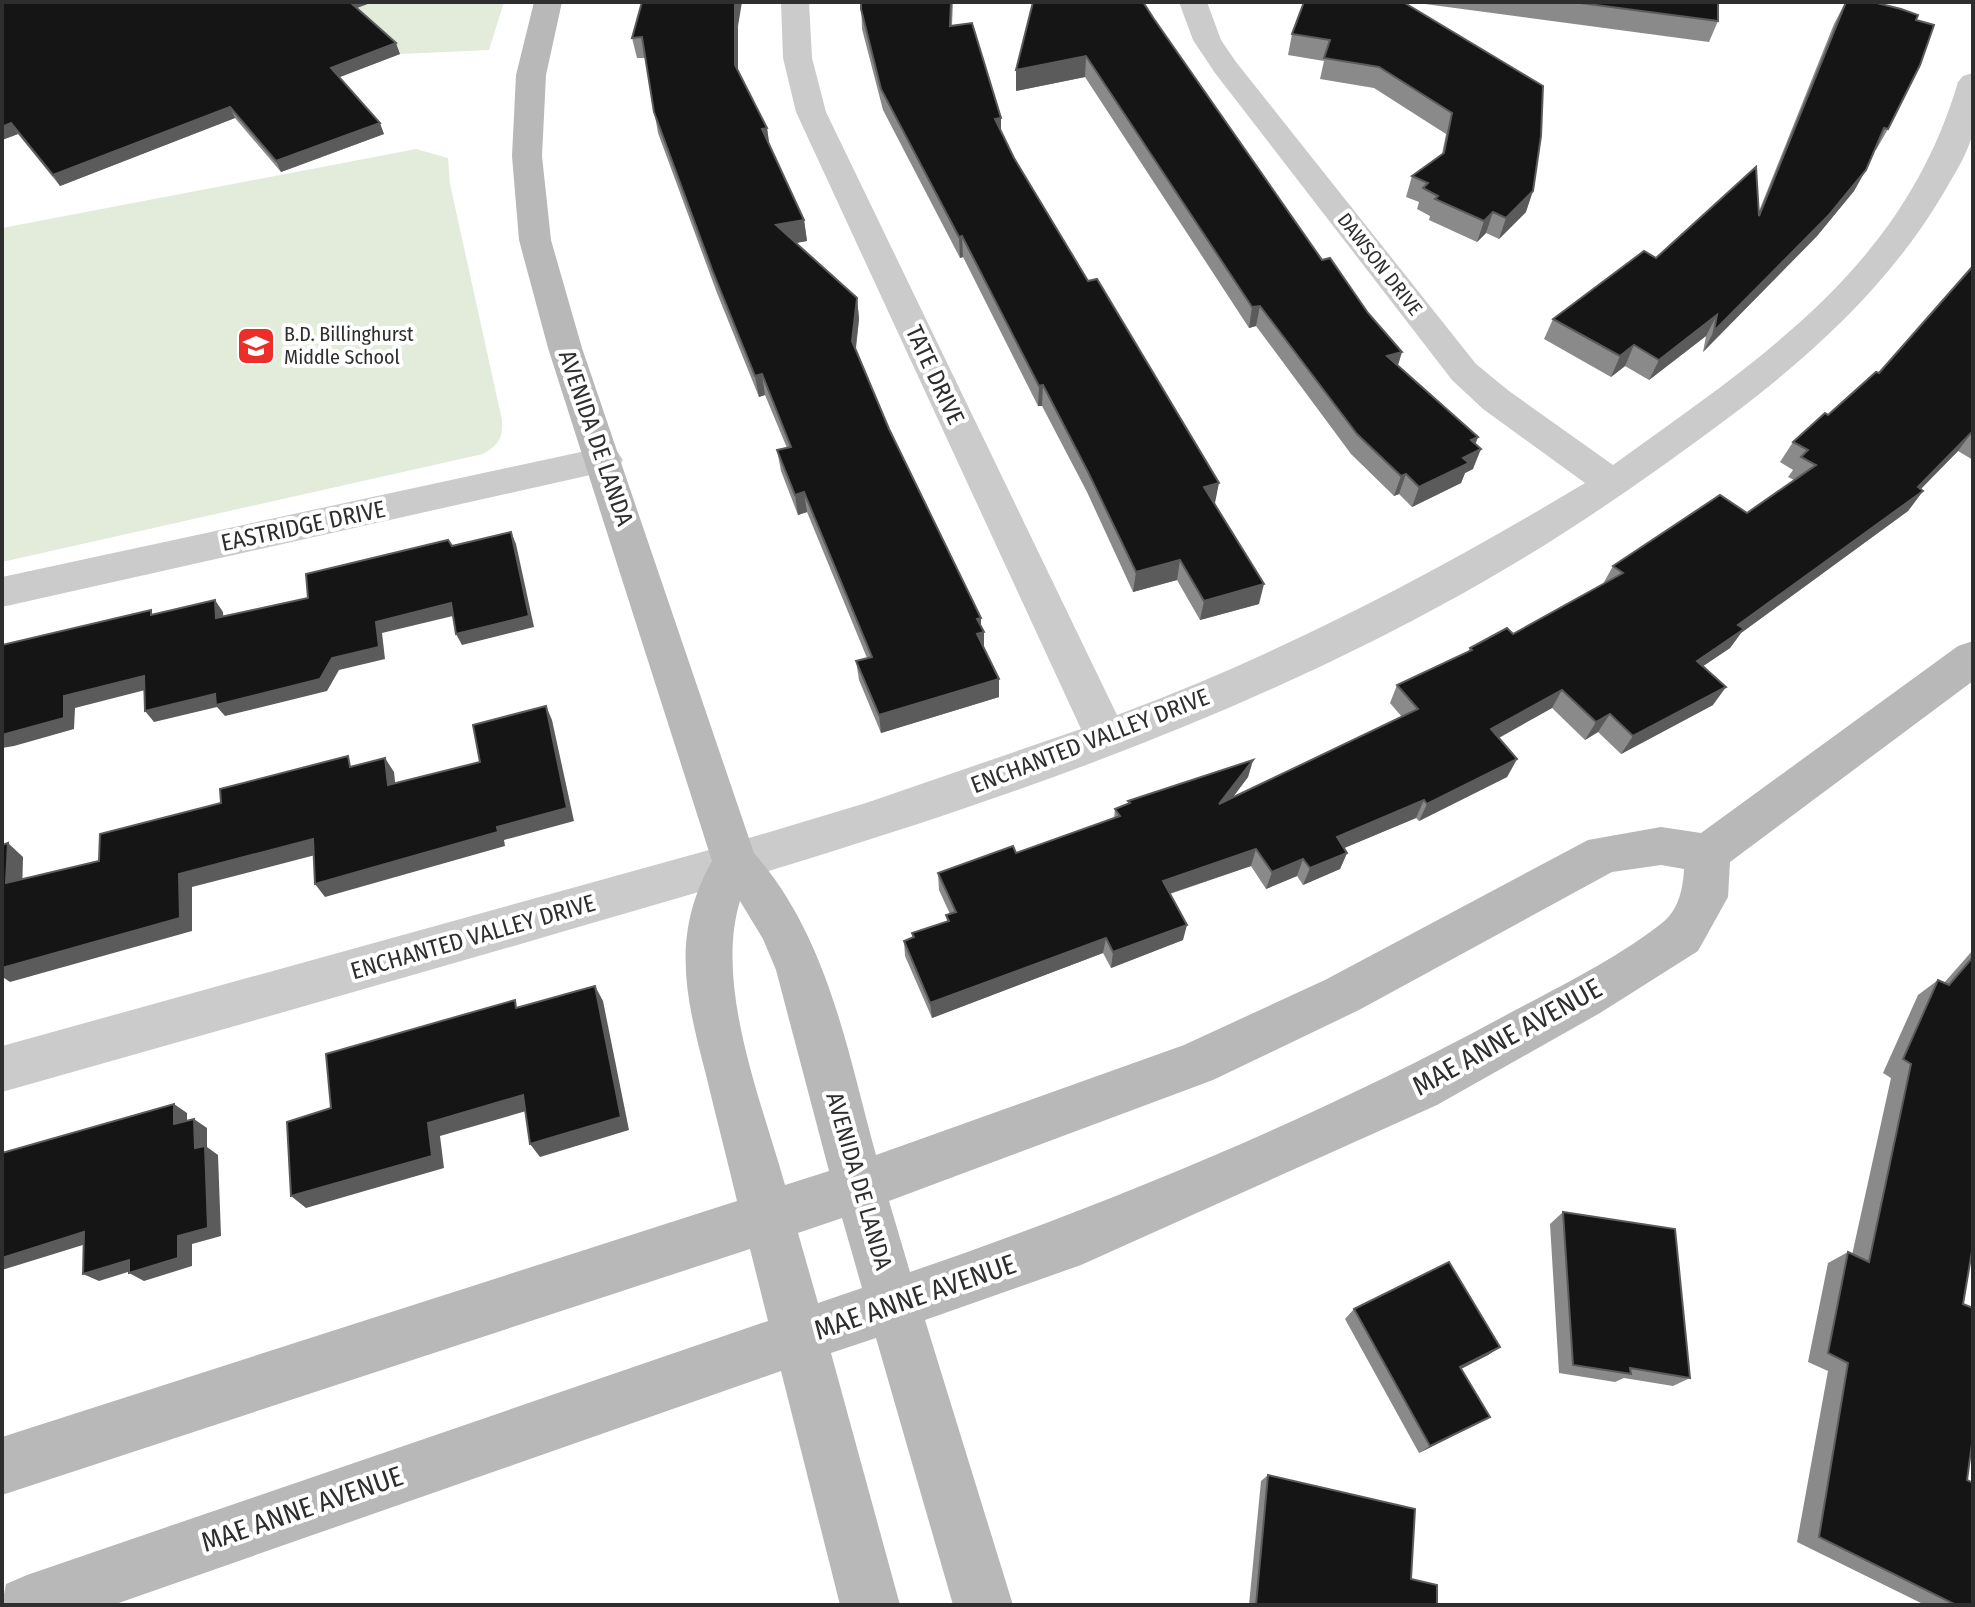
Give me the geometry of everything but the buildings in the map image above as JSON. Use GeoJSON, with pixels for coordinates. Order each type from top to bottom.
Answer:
{"type":"FeatureCollection","features":[{"type":"Feature","properties":{"kind":"main road","name":"AVENIDA DE LANDA"},"geometry":{"type":"LineString","coordinates":[[548,2],[531,75],[527,156],[535,240],[565,348],[735,863],[755,881],[779,918],[801,974],[859,1187],[983,1605]]}},
{"type":"Feature","properties":{"kind":"main road"},"geometry":{"type":"LineString","coordinates":[[2,1466],[859,1187],[1196,1064],[1342,995],[1604,854],[1661,846],[1708,853],[1973,657]]}},
{"type":"Feature","properties":{"kind":"main road","name":"MAE ANNE AVENUE"},"geometry":{"type":"LineString","coordinates":[[27,1605],[1062,1246],[1419,1088],[1569,1006],[1681,936],[1705,897],[1708,853]]}},
{"type":"Feature","properties":{"kind":"main road"},"geometry":{"type":"LineString","coordinates":[[735,863],[717,891],[706,947],[710,998],[870,1605]]}},
{"type":"Feature","properties":{"kind":"street","name":"TATE DRIVE"},"geometry":{"type":"LineString","coordinates":[[795,2],[793,24],[798,67],[811,112],[1107,739]]}},
{"type":"Feature","properties":{"kind":"street","name":"DAWSON DRIVE"},"geometry":{"type":"LineString","coordinates":[[1193,2],[1207,40],[1225,67],[1464,372],[1496,400],[1613,484]]}},
{"type":"Feature","properties":{"kind":"street","name":"ENCHANTED VALLEY DRIVE"},"geometry":{"type":"LineString","coordinates":[[2,1069],[735,863],[917,807],[1107,739],[1275,668],[1421,597],[1613,484],[1705,420],[1798,345],[1868,274],[1916,211],[1950,149],[1973,82]]}},
{"type":"Feature","properties":{"kind":"street","name":"EASTRIDGE DRIVE"},"geometry":{"type":"LineString","coordinates":[[2,592],[604,460]]}},
{"type":"Feature","properties":{"kind":"green space"},"geometry":{"type":"Polygon","coordinates":[[[373,2],[504,2],[489,50],[400,54],[351,10],[373,2]]]}},
{"type":"Feature","properties":{"kind":"green space","name":"B.D. Billinghurst Middle School"},"geometry":{"type":"Polygon","coordinates":[[[416,149],[448,158],[450,184],[502,420],[501,436],[493,447],[483,454],[2,562],[2,228],[416,149]]]}},
{"type":"Feature","properties":{"kind":"place","name":"B.D. Billinghurst Middle School"},"geometry":{"type":"Point","coordinates":[256,346]}}]}
